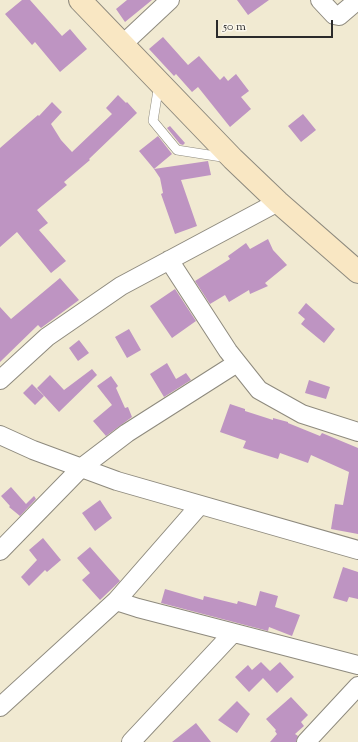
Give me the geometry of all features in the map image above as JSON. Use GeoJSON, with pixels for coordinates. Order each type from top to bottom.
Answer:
{"type":"FeatureCollection","features":[{"type":"Feature","properties":{"kind":"main road"},"geometry":{"type":"LineString","coordinates":[[80,0],[233,159],[278,202],[358,272]]}},
{"type":"Feature","properties":{"kind":"street"},"geometry":{"type":"LineString","coordinates":[[123,44],[170,0]]}},
{"type":"Feature","properties":{"kind":"street"},"geometry":{"type":"LineString","coordinates":[[320,0],[334,15],[339,16],[358,0]]}},
{"type":"Feature","properties":{"kind":"street"},"geometry":{"type":"LineString","coordinates":[[0,380],[46,337],[121,286],[278,202]]}},
{"type":"Feature","properties":{"kind":"street"},"geometry":{"type":"LineString","coordinates":[[170,260],[228,351],[259,390],[302,414],[358,432]]}},
{"type":"Feature","properties":{"kind":"street"},"geometry":{"type":"LineString","coordinates":[[0,551],[81,468],[127,433],[237,363]]}},
{"type":"Feature","properties":{"kind":"street"},"geometry":{"type":"LineString","coordinates":[[0,435],[33,450],[117,482],[358,550]]}},
{"type":"Feature","properties":{"kind":"street"},"geometry":{"type":"LineString","coordinates":[[0,707],[116,601],[200,505]]}},
{"type":"Feature","properties":{"kind":"street"},"geometry":{"type":"LineString","coordinates":[[116,601],[358,665]]}},
{"type":"Feature","properties":{"kind":"street"},"geometry":{"type":"LineString","coordinates":[[131,742],[234,633]]}},
{"type":"Feature","properties":{"kind":"street"},"geometry":{"type":"LineString","coordinates":[[306,742],[358,686]]}},
{"type":"Feature","properties":{"kind":"lane"},"geometry":{"type":"LineString","coordinates":[[160,82],[152,121],[177,150],[233,159]]}},
{"type":"Feature","properties":{"kind":"building"},"geometry":{"type":"Polygon","coordinates":[[[22,0],[30,0],[62,36],[70,29],[87,49],[60,72],[35,42],[32,45],[5,14],[22,0]]]}},
{"type":"Feature","properties":{"kind":"building"},"geometry":{"type":"Polygon","coordinates":[[[127,0],[152,0],[125,22],[116,9],[127,0]]]}},
{"type":"Feature","properties":{"kind":"building"},"geometry":{"type":"Polygon","coordinates":[[[237,0],[269,0],[248,15],[237,0]]]}},
{"type":"Feature","properties":{"kind":"building"},"geometry":{"type":"Polygon","coordinates":[[[163,37],[188,65],[199,56],[220,80],[224,76],[228,81],[236,74],[249,91],[241,97],[251,109],[230,127],[198,87],[192,92],[176,74],[174,76],[149,49],[163,37]]]}},
{"type":"Feature","properties":{"kind":"building"},"geometry":{"type":"Polygon","coordinates":[[[118,95],[137,113],[89,159],[90,160],[64,182],[67,185],[37,210],[48,223],[39,230],[66,261],[51,273],[17,232],[0,247],[0,148],[38,115],[39,116],[52,102],[62,112],[51,124],[61,140],[72,152],[112,114],[106,108],[118,95]]]}},
{"type":"Feature","properties":{"kind":"building"},"geometry":{"type":"Polygon","coordinates":[[[303,114],[316,130],[301,142],[288,126],[303,114]]]}},
{"type":"Feature","properties":{"kind":"building"},"geometry":{"type":"Polygon","coordinates":[[[170,126],[185,143],[183,145],[180,144],[167,128],[170,126]]]}},
{"type":"Feature","properties":{"kind":"building"},"geometry":{"type":"Polygon","coordinates":[[[158,136],[172,154],[154,169],[139,151],[158,136]]]}},
{"type":"Feature","properties":{"kind":"building"},"geometry":{"type":"Polygon","coordinates":[[[208,161],[211,175],[181,180],[197,226],[175,234],[161,194],[163,193],[160,178],[154,169],[208,161]]]}},
{"type":"Feature","properties":{"kind":"building"},"geometry":{"type":"Polygon","coordinates":[[[268,239],[273,250],[287,265],[265,283],[268,286],[250,294],[249,290],[229,302],[225,295],[210,304],[195,281],[230,259],[228,256],[246,243],[250,249],[268,239]]]}},
{"type":"Feature","properties":{"kind":"building"},"geometry":{"type":"Polygon","coordinates":[[[60,278],[79,300],[41,328],[38,325],[0,362],[0,307],[11,319],[60,278]]]}},
{"type":"Feature","properties":{"kind":"building"},"geometry":{"type":"Polygon","coordinates":[[[175,289],[196,321],[172,338],[150,306],[175,289]]]}},
{"type":"Feature","properties":{"kind":"building"},"geometry":{"type":"Polygon","coordinates":[[[306,303],[335,329],[324,343],[301,324],[305,319],[298,313],[306,303]]]}},
{"type":"Feature","properties":{"kind":"building"},"geometry":{"type":"Polygon","coordinates":[[[129,329],[141,350],[127,358],[115,337],[129,329]]]}},
{"type":"Feature","properties":{"kind":"building"},"geometry":{"type":"Polygon","coordinates":[[[79,340],[89,353],[78,361],[69,348],[79,340]]]}},
{"type":"Feature","properties":{"kind":"building"},"geometry":{"type":"Polygon","coordinates":[[[167,363],[176,379],[186,373],[191,380],[164,397],[150,374],[167,363]]]}},
{"type":"Feature","properties":{"kind":"building"},"geometry":{"type":"Polygon","coordinates":[[[92,369],[97,375],[59,412],[37,388],[50,375],[64,390],[92,369]]]}},
{"type":"Feature","properties":{"kind":"building"},"geometry":{"type":"Polygon","coordinates":[[[111,376],[118,386],[116,388],[125,408],[128,407],[132,417],[106,436],[93,421],[112,405],[97,386],[111,376]]]}},
{"type":"Feature","properties":{"kind":"building"},"geometry":{"type":"Polygon","coordinates":[[[309,380],[330,387],[326,399],[305,393],[309,380]]]}},
{"type":"Feature","properties":{"kind":"building"},"geometry":{"type":"Polygon","coordinates":[[[32,384],[44,396],[35,405],[23,393],[32,384]]]}},
{"type":"Feature","properties":{"kind":"building"},"geometry":{"type":"Polygon","coordinates":[[[230,404],[245,409],[245,411],[273,420],[273,418],[288,422],[320,436],[322,433],[358,448],[358,534],[331,529],[335,504],[343,505],[349,472],[311,455],[308,463],[280,453],[278,459],[243,448],[246,441],[220,432],[230,404]]]}},
{"type":"Feature","properties":{"kind":"building"},"geometry":{"type":"Polygon","coordinates":[[[11,487],[26,504],[34,496],[36,499],[20,516],[9,507],[10,506],[1,496],[11,487]]]}},
{"type":"Feature","properties":{"kind":"building"},"geometry":{"type":"Polygon","coordinates":[[[100,500],[112,518],[95,531],[82,513],[100,500]]]}},
{"type":"Feature","properties":{"kind":"building"},"geometry":{"type":"Polygon","coordinates":[[[43,538],[61,560],[47,572],[45,570],[29,586],[21,577],[37,560],[29,550],[43,538]]]}},
{"type":"Feature","properties":{"kind":"building"},"geometry":{"type":"Polygon","coordinates":[[[90,547],[120,581],[100,600],[82,580],[90,573],[77,558],[90,547]]]}},
{"type":"Feature","properties":{"kind":"building"},"geometry":{"type":"Polygon","coordinates":[[[343,567],[358,572],[358,599],[349,597],[347,602],[333,598],[343,567]]]}},
{"type":"Feature","properties":{"kind":"building"},"geometry":{"type":"Polygon","coordinates":[[[165,589],[203,600],[204,596],[237,604],[238,601],[256,606],[260,591],[278,596],[275,607],[300,615],[292,636],[269,627],[268,631],[161,603],[165,589]]]}},
{"type":"Feature","properties":{"kind":"building"},"geometry":{"type":"Polygon","coordinates":[[[261,662],[270,671],[280,662],[294,677],[277,693],[263,678],[249,692],[235,677],[248,665],[252,670],[261,662]]]}},
{"type":"Feature","properties":{"kind":"building"},"geometry":{"type":"Polygon","coordinates":[[[291,697],[308,715],[301,722],[304,726],[295,734],[298,736],[296,742],[270,742],[277,734],[275,731],[276,730],[266,719],[291,697]]]}},
{"type":"Feature","properties":{"kind":"building"},"geometry":{"type":"Polygon","coordinates":[[[237,701],[250,714],[237,733],[218,720],[237,701]]]}},
{"type":"Feature","properties":{"kind":"building"},"geometry":{"type":"Polygon","coordinates":[[[196,723],[211,742],[172,742],[196,723]]]}}]}
